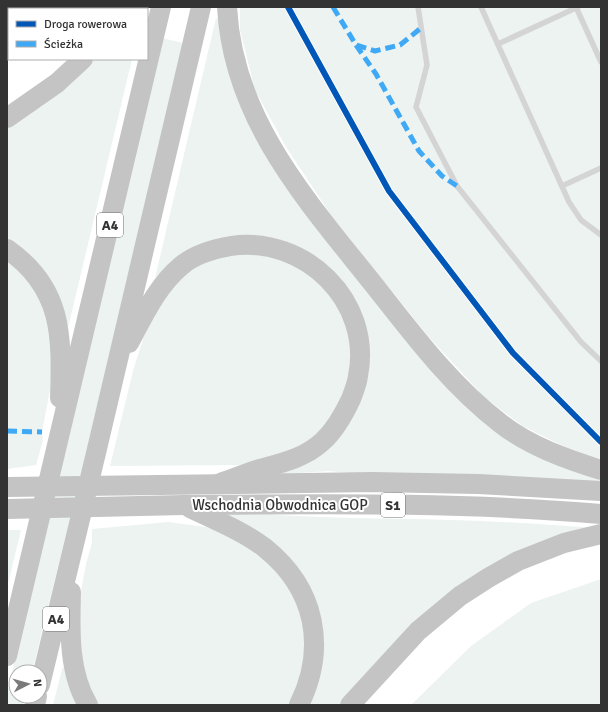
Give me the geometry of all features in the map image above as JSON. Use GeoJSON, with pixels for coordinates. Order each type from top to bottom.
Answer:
{"type":"FeatureCollection","features":[{"type":"Feature","properties":{"kind":"highway","name":"A4"},"geometry":{"type":"LineString","coordinates":[[8,646],[58,443],[161,7]]}},
{"type":"Feature","properties":{"kind":"highway","name":"A4"},"geometry":{"type":"LineString","coordinates":[[45,664],[201,7]]}},
{"type":"Feature","properties":{"kind":"highway"},"geometry":{"type":"LineString","coordinates":[[227,7],[228,28],[237,70],[245,94],[266,139],[295,184],[315,211],[424,347],[470,397],[501,424],[523,438],[550,452],[601,470]]}},
{"type":"Feature","properties":{"kind":"highway"},"geometry":{"type":"LineString","coordinates":[[7,118],[57,83],[82,60]]}},
{"type":"Feature","properties":{"kind":"highway"},"geometry":{"type":"LineString","coordinates":[[116,366],[150,304],[167,279],[182,265],[208,251],[237,245],[254,245],[291,253],[325,276],[335,287],[345,299],[350,311],[356,329],[360,349],[358,376],[348,404],[341,418],[322,442],[301,456],[289,462],[258,470],[220,484]]}},
{"type":"Feature","properties":{"kind":"highway"},"geometry":{"type":"LineString","coordinates":[[7,249],[17,256],[32,271],[44,287],[53,306],[56,317],[61,356],[58,443]]}},
{"type":"Feature","properties":{"kind":"highway","name":"Wschodnia Obwodnica GOP"},"geometry":{"type":"LineString","coordinates":[[7,487],[309,482],[412,482],[601,491]]}},
{"type":"Feature","properties":{"kind":"highway","name":"Wschodnia Obwodnica GOP"},"geometry":{"type":"LineString","coordinates":[[7,508],[369,504],[532,509],[601,514]]}},
{"type":"Feature","properties":{"kind":"highway"},"geometry":{"type":"LineString","coordinates":[[184,505],[241,532],[254,540],[277,560],[296,584],[310,614],[314,628],[315,644],[314,660],[310,679],[299,705]]}},
{"type":"Feature","properties":{"kind":"highway"},"geometry":{"type":"LineString","coordinates":[[350,705],[418,631],[460,596],[518,561],[564,543],[601,534]]}},
{"type":"Feature","properties":{"kind":"highway"},"geometry":{"type":"LineString","coordinates":[[73,552],[70,623],[72,655],[76,675],[88,705]]}},
{"type":"Feature","properties":{"kind":"lane"},"geometry":{"type":"LineString","coordinates":[[418,7],[427,65],[416,107],[457,186],[581,342],[601,361]]}},
{"type":"Feature","properties":{"kind":"lane"},"geometry":{"type":"LineString","coordinates":[[481,7],[569,202],[581,220],[601,235]]}},
{"type":"Feature","properties":{"kind":"lane"},"geometry":{"type":"LineString","coordinates":[[498,44],[577,7],[601,62]]}},
{"type":"Feature","properties":{"kind":"lane"},"geometry":{"type":"LineString","coordinates":[[562,186],[601,168]]}},
{"type":"Feature","properties":{"kind":"shaded area"},"geometry":{"type":"Polygon","coordinates":[[[240,7],[601,7],[601,459],[581,455],[523,426],[485,398],[428,336],[333,218],[286,147],[255,90],[240,30],[240,7]]]}},
{"type":"Feature","properties":{"kind":"shaded area"},"geometry":{"type":"Polygon","coordinates":[[[216,18],[219,20],[234,89],[471,403],[601,474],[601,487],[399,477],[328,471],[286,474],[267,473],[342,431],[360,324],[282,242],[168,266],[155,278],[216,18]]]}},
{"type":"Feature","properties":{"kind":"shaded area"},"geometry":{"type":"Polygon","coordinates":[[[162,38],[183,43],[84,461],[34,664],[14,664],[162,38]]]}},
{"type":"Feature","properties":{"kind":"shaded area"},"geometry":{"type":"Polygon","coordinates":[[[94,60],[132,60],[68,328],[19,247],[7,239],[7,126],[94,60]]]}},
{"type":"Feature","properties":{"kind":"shaded area"},"geometry":{"type":"Polygon","coordinates":[[[262,247],[325,281],[352,332],[349,394],[316,441],[262,464],[110,466],[133,371],[152,310],[200,257],[262,247]]]}},
{"type":"Feature","properties":{"kind":"shaded area"},"geometry":{"type":"Polygon","coordinates":[[[7,260],[34,288],[43,306],[52,344],[50,390],[42,432],[43,440],[36,465],[7,469],[7,260]]]}},
{"type":"Feature","properties":{"kind":"shaded area"},"geometry":{"type":"Polygon","coordinates":[[[233,511],[315,517],[506,522],[597,528],[502,562],[342,705],[306,705],[313,604],[223,517],[233,511]]]}},
{"type":"Feature","properties":{"kind":"shaded area"},"geometry":{"type":"Polygon","coordinates":[[[168,522],[206,527],[237,538],[258,553],[277,572],[290,588],[300,610],[308,652],[290,705],[95,705],[80,672],[79,602],[86,564],[92,543],[92,529],[168,522]]]}},
{"type":"Feature","properties":{"kind":"shaded area"},"geometry":{"type":"Polygon","coordinates":[[[7,530],[21,530],[7,588],[7,530]]]}},
{"type":"Feature","properties":{"kind":"shaded area"},"geometry":{"type":"Polygon","coordinates":[[[601,579],[601,705],[411,705],[471,646],[531,603],[601,579]]]}},
{"type":"Feature","properties":{"kind":"shaded area"},"geometry":{"type":"Polygon","coordinates":[[[63,666],[71,690],[80,705],[53,705],[63,666]]]}},
{"type":"Feature","properties":{"kind":"shaded area"},"geometry":{"type":"Polygon","coordinates":[[[8,690],[8,704],[24,705],[7,705],[8,690]]]}},
{"type":"Feature","properties":{"kind":"building"},"geometry":{"type":"Polygon","coordinates":[[[48,7],[48,8],[26,8],[48,7]]]}},
{"type":"Feature","properties":{"kind":"marked path"},"geometry":{"type":"LineString","coordinates":[[333,7],[356,45],[375,51],[400,45],[421,28]]}},
{"type":"Feature","properties":{"kind":"marked path"},"geometry":{"type":"LineString","coordinates":[[356,45],[376,74],[419,151],[442,176],[457,186]]}},
{"type":"Feature","properties":{"kind":"marked path"},"geometry":{"type":"LineString","coordinates":[[7,431],[42,432]]}},
{"type":"Feature","properties":{"kind":"cycle path"},"geometry":{"type":"LineString","coordinates":[[288,7],[389,191],[513,353],[601,442]]}}]}
